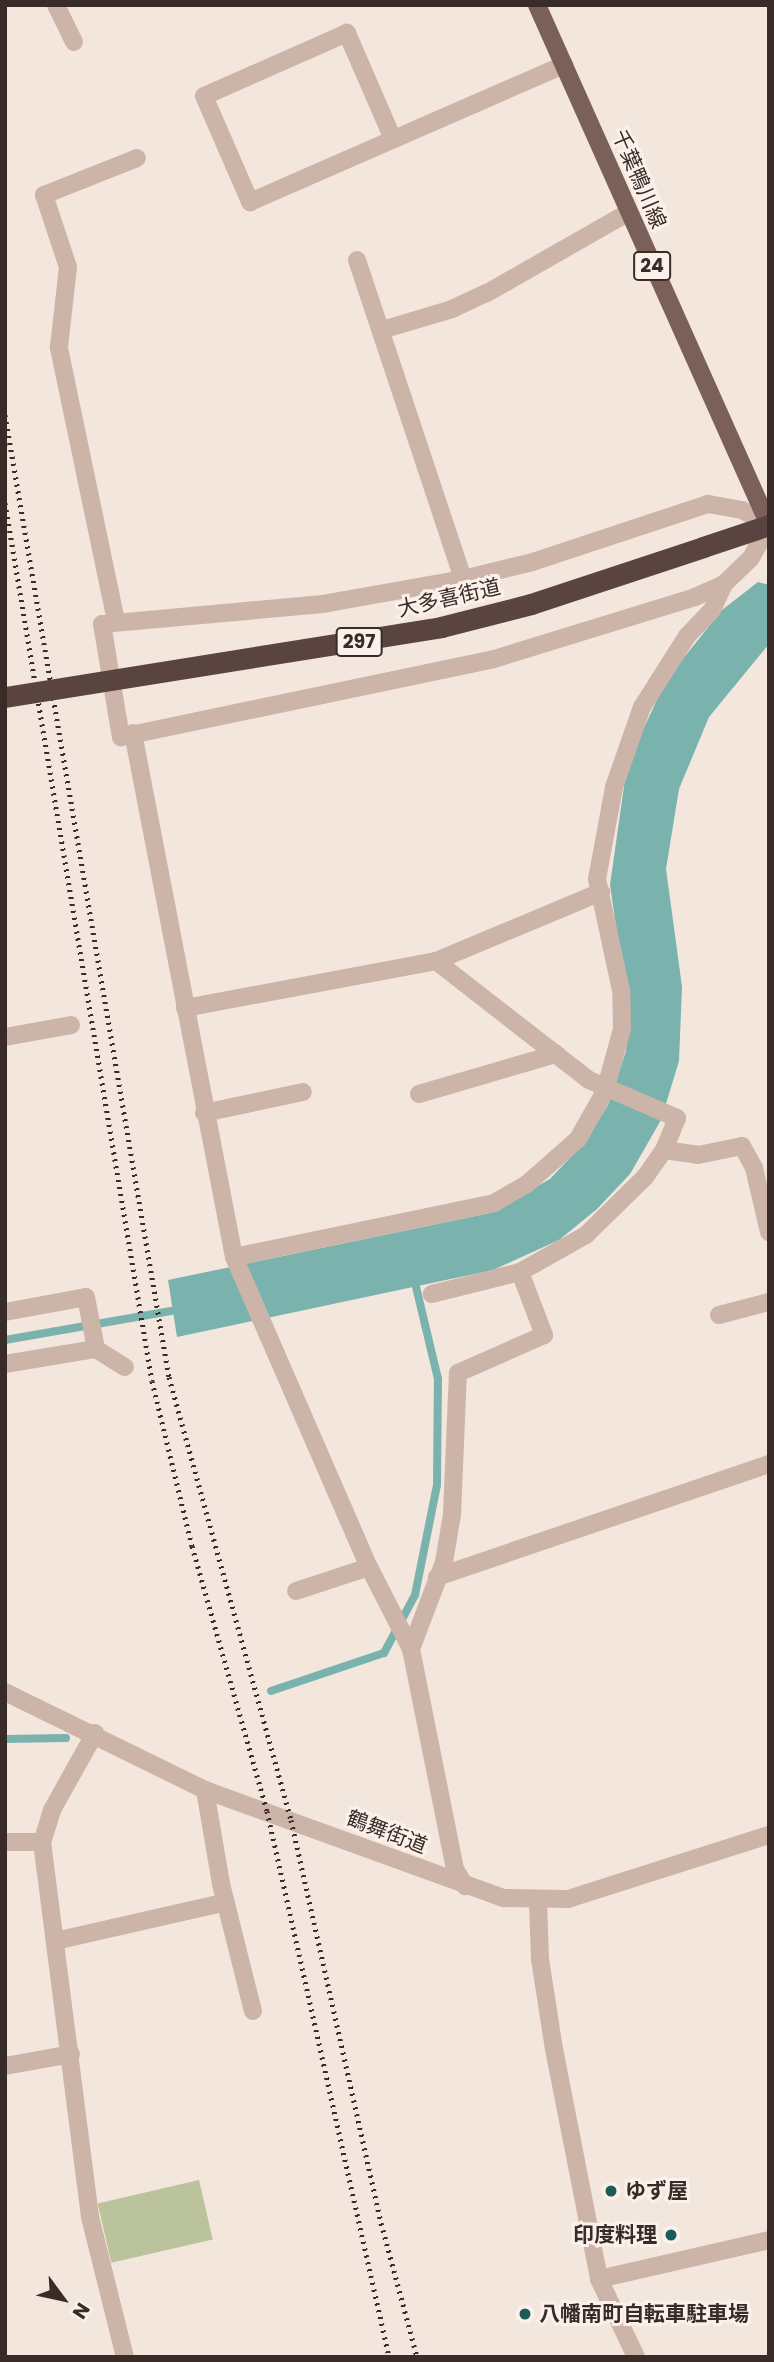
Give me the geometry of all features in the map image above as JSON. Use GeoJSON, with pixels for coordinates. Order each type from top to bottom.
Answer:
{"type":"FeatureCollection","features":[{"type":"Feature","properties":{"kind":"highway","name":"大多喜街道"},"geometry":{"type":"LineString","coordinates":[[5,697],[441,627],[531,604],[769,525]]}},
{"type":"Feature","properties":{"kind":"main road","name":"千葉鴨川線"},"geometry":{"type":"LineString","coordinates":[[537,5],[769,525]]}},
{"type":"Feature","properties":{"kind":"street"},"geometry":{"type":"LineString","coordinates":[[56,5],[74,42]]}},
{"type":"Feature","properties":{"kind":"street"},"geometry":{"type":"LineString","coordinates":[[393,139],[347,33],[204,96],[250,202],[564,65]]}},
{"type":"Feature","properties":{"kind":"street"},"geometry":{"type":"LineString","coordinates":[[116,621],[59,347],[68,267],[44,195],[137,158]]}},
{"type":"Feature","properties":{"kind":"street"},"geometry":{"type":"LineString","coordinates":[[382,330],[452,309],[487,293],[629,212]]}},
{"type":"Feature","properties":{"kind":"street"},"geometry":{"type":"LineString","coordinates":[[357,260],[463,579]]}},
{"type":"Feature","properties":{"kind":"street"},"geometry":{"type":"LineString","coordinates":[[708,504],[742,510],[769,525],[751,558],[724,584],[695,597],[494,659],[121,737],[102,624],[323,604],[463,579],[533,562],[708,504]]}},
{"type":"Feature","properties":{"kind":"street"},"geometry":{"type":"LineString","coordinates":[[235,1260],[494,1203],[553,1164],[578,1139],[605,1091],[618,1050],[622,1009],[601,892],[599,854],[633,727],[662,673],[712,610],[724,584]]}},
{"type":"Feature","properties":{"kind":"street"},"geometry":{"type":"LineString","coordinates":[[133,733],[204,1113],[235,1260],[369,1567],[411,1649],[456,1869],[465,1886]]}},
{"type":"Feature","properties":{"kind":"street"},"geometry":{"type":"LineString","coordinates":[[185,1008],[436,961],[601,892]]}},
{"type":"Feature","properties":{"kind":"street"},"geometry":{"type":"LineString","coordinates":[[432,1294],[520,1272],[565,1249],[605,1219],[664,1150],[677,1118],[605,1091],[436,961]]}},
{"type":"Feature","properties":{"kind":"street"},"geometry":{"type":"LineString","coordinates":[[5,1037],[71,1025]]}},
{"type":"Feature","properties":{"kind":"street"},"geometry":{"type":"LineString","coordinates":[[419,1094],[556,1054]]}},
{"type":"Feature","properties":{"kind":"street"},"geometry":{"type":"LineString","coordinates":[[204,1113],[303,1092]]}},
{"type":"Feature","properties":{"kind":"street"},"geometry":{"type":"LineString","coordinates":[[664,1150],[698,1155],[741,1146],[754,1168],[769,1232]]}},
{"type":"Feature","properties":{"kind":"street"},"geometry":{"type":"LineString","coordinates":[[411,1649],[437,1577],[452,1514],[458,1373],[544,1335],[520,1272]]}},
{"type":"Feature","properties":{"kind":"street"},"geometry":{"type":"LineString","coordinates":[[5,1312],[86,1297],[96,1349]]}},
{"type":"Feature","properties":{"kind":"street"},"geometry":{"type":"LineString","coordinates":[[719,1315],[769,1303]]}},
{"type":"Feature","properties":{"kind":"street"},"geometry":{"type":"LineString","coordinates":[[5,1364],[96,1349],[125,1367]]}},
{"type":"Feature","properties":{"kind":"street"},"geometry":{"type":"LineString","coordinates":[[437,1577],[769,1464]]}},
{"type":"Feature","properties":{"kind":"street"},"geometry":{"type":"LineString","coordinates":[[296,1591],[369,1567]]}},
{"type":"Feature","properties":{"kind":"street","name":"鶴舞街道"},"geometry":{"type":"LineString","coordinates":[[5,1692],[95,1733],[205,1790],[504,1898],[538,1902],[613,1887],[769,1835]]}},
{"type":"Feature","properties":{"kind":"street"},"geometry":{"type":"LineString","coordinates":[[95,1733],[52,1810],[42,1842],[90,2217],[121,2356]]}},
{"type":"Feature","properties":{"kind":"street"},"geometry":{"type":"LineString","coordinates":[[205,1790],[226,1902],[253,2011]]}},
{"type":"Feature","properties":{"kind":"street"},"geometry":{"type":"LineString","coordinates":[[5,1842],[42,1842]]}},
{"type":"Feature","properties":{"kind":"street"},"geometry":{"type":"LineString","coordinates":[[55,1941],[226,1902]]}},
{"type":"Feature","properties":{"kind":"street"},"geometry":{"type":"LineString","coordinates":[[538,1902],[540,1959],[552,2036],[598,2279],[636,2357]]}},
{"type":"Feature","properties":{"kind":"street"},"geometry":{"type":"LineString","coordinates":[[5,2066],[71,2054]]}},
{"type":"Feature","properties":{"kind":"street"},"geometry":{"type":"LineString","coordinates":[[598,2279],[769,2240]]}},
{"type":"Feature","properties":{"kind":"green space"},"geometry":{"type":"Polygon","coordinates":[[[199,2180],[213,2239],[111,2263],[98,2203],[199,2180]]]}},
{"type":"Feature","properties":{"kind":"water"},"geometry":{"type":"Polygon","coordinates":[[[758,582],[769,585],[769,644],[709,717],[679,789],[666,869],[682,987],[679,1061],[661,1120],[630,1174],[597,1209],[559,1240],[493,1270],[177,1337],[168,1280],[490,1213],[550,1179],[585,1142],[608,1105],[626,1051],[629,1015],[610,885],[627,765],[666,680],[722,610],[758,582]]]}},
{"type":"Feature","properties":{"kind":"waterway"},"geometry":{"type":"LineString","coordinates":[[271,1691],[384,1653],[415,1595],[437,1485],[438,1379],[414,1278]]}},
{"type":"Feature","properties":{"kind":"waterway"},"geometry":{"type":"LineString","coordinates":[[5,1340],[182,1309]]}},
{"type":"Feature","properties":{"kind":"waterway"},"geometry":{"type":"LineString","coordinates":[[5,1739],[66,1738]]}},
{"type":"Feature","properties":{"kind":"railway"},"geometry":{"type":"LineString","coordinates":[[5,415],[169,1377],[291,1820],[383,2230],[417,2357]]}},
{"type":"Feature","properties":{"kind":"railway"},"geometry":{"type":"LineString","coordinates":[[5,503],[152,1381],[192,1546],[267,1811],[389,2357]]}},
{"type":"Feature","properties":{"kind":"place","name":"ゆず屋"},"geometry":{"type":"Point","coordinates":[611,2191]}},
{"type":"Feature","properties":{"kind":"place","name":"印度料理"},"geometry":{"type":"Point","coordinates":[671,2235]}},
{"type":"Feature","properties":{"kind":"place","name":"八幡南町自転車駐車場"},"geometry":{"type":"Point","coordinates":[525,2314]}}]}
